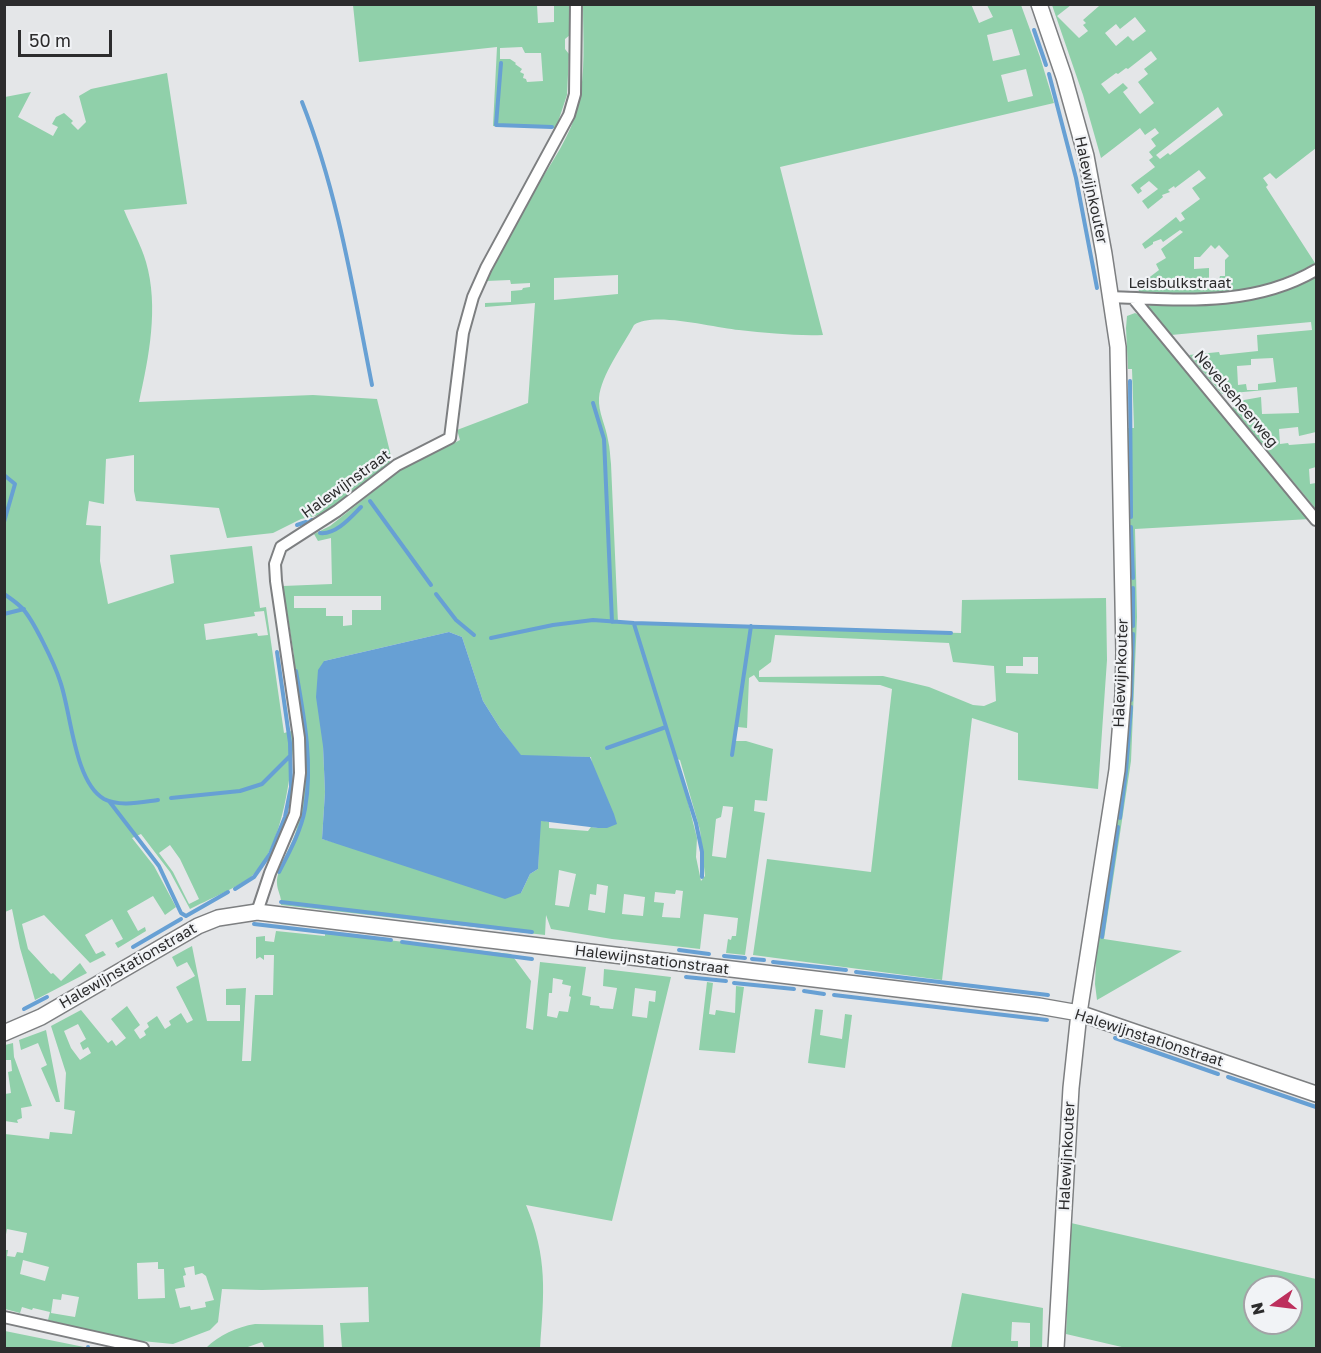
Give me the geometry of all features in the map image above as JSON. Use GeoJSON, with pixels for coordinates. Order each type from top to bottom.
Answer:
{"type":"FeatureCollection","features":[{"type":"Feature","properties":{"kind":"street","name":"Halewijnstraat"},"geometry":{"type":"LineString","coordinates":[[257,912],[270,873],[295,814],[300,773],[299,738],[276,581],[277,554],[281,547],[290,540],[337,511],[397,465],[450,438],[463,333],[473,297],[486,268],[569,115],[575,94],[576,4]]}},
{"type":"Feature","properties":{"kind":"street","name":"Halewijnkouter"},"geometry":{"type":"LineString","coordinates":[[1039,4],[1064,77],[1086,156],[1118,346],[1120,427],[1123,695],[1117,770],[1079,1012],[1071,1088],[1056,1348]]}},
{"type":"Feature","properties":{"kind":"street","name":"Leisbulkstraat"},"geometry":{"type":"LineString","coordinates":[[1110,297],[1216,299],[1248,296],[1299,280],[1317,270]]}},
{"type":"Feature","properties":{"kind":"street","name":"Nevelseheerweg"},"geometry":{"type":"LineString","coordinates":[[1133,298],[1317,520]]}},
{"type":"Feature","properties":{"kind":"street","name":"Halewijnstationstraat"},"geometry":{"type":"LineString","coordinates":[[4,1033],[41,1017],[198,926],[218,918],[257,912],[1079,1012],[1317,1094]]}},
{"type":"Feature","properties":{"kind":"street"},"geometry":{"type":"LineString","coordinates":[[4,1317],[142,1348]]}},
{"type":"Feature","properties":{"kind":"green space"},"geometry":{"type":"Polygon","coordinates":[[[971,4],[979,23],[993,17],[987,5],[1021,5],[1054,103],[780,167],[823,335],[792,335],[728,329],[669,320],[643,321],[634,325],[613,361],[599,398],[611,464],[618,623],[961,633],[962,600],[1106,598],[1107,660],[1098,789],[1018,780],[1018,733],[972,718],[942,980],[753,955],[767,859],[871,872],[892,689],[880,685],[759,682],[754,675],[749,678],[747,728],[738,727],[734,741],[746,741],[773,749],[767,801],[755,800],[754,811],[765,813],[745,955],[726,953],[728,939],[731,940],[732,936],[736,936],[738,918],[704,914],[700,949],[551,929],[546,915],[545,935],[281,905],[277,877],[297,827],[304,764],[294,656],[283,586],[332,584],[331,538],[318,541],[314,534],[330,526],[400,470],[460,440],[457,430],[528,403],[535,303],[485,307],[485,303],[511,302],[511,291],[530,287],[530,283],[511,284],[510,280],[486,281],[575,117],[581,94],[583,68],[583,5],[971,4]],[[1012,29],[987,35],[993,61],[1020,55],[1012,29]],[[1026,69],[1001,75],[1008,102],[1033,96],[1026,69]],[[618,275],[554,278],[554,300],[618,294],[618,275]],[[294,596],[294,608],[326,608],[326,616],[343,616],[343,626],[352,625],[352,610],[381,610],[381,596],[294,596]],[[449,632],[324,661],[325,792],[322,839],[521,893],[530,874],[538,869],[540,820],[549,822],[549,828],[588,831],[591,827],[598,828],[591,757],[521,756],[483,701],[462,637],[449,632]],[[775,635],[771,662],[759,671],[759,677],[883,676],[929,687],[973,705],[984,706],[996,701],[994,666],[953,662],[949,643],[775,635]],[[1023,657],[1023,666],[1006,666],[1006,673],[1038,674],[1038,657],[1023,657]],[[677,759],[697,838],[696,857],[701,881],[705,876],[700,830],[680,760],[677,759]],[[723,806],[721,817],[716,819],[712,856],[726,858],[733,807],[723,806]],[[559,870],[555,905],[569,907],[576,874],[559,870]],[[597,884],[596,895],[590,894],[588,910],[605,913],[608,886],[597,884]],[[676,890],[675,894],[655,892],[654,902],[664,903],[662,917],[680,918],[683,891],[676,890]],[[624,894],[622,914],[643,916],[645,897],[624,894]]]}},
{"type":"Feature","properties":{"kind":"green space"},"geometry":{"type":"Polygon","coordinates":[[[353,5],[537,5],[538,23],[554,22],[554,5],[570,5],[570,35],[565,39],[565,49],[569,54],[567,95],[556,128],[493,126],[497,47],[359,62],[353,5]],[[522,47],[500,48],[500,59],[510,59],[516,63],[522,69],[520,72],[524,74],[523,78],[527,82],[543,81],[541,53],[525,53],[522,47]]]}},
{"type":"Feature","properties":{"kind":"green space"},"geometry":{"type":"Polygon","coordinates":[[[1052,5],[1071,5],[1057,16],[1079,38],[1088,31],[1083,25],[1086,23],[1083,20],[1099,5],[1316,5],[1316,148],[1276,179],[1270,173],[1263,178],[1268,185],[1266,187],[1315,263],[1272,282],[1230,292],[1186,294],[1139,292],[1138,286],[1159,270],[1156,264],[1166,258],[1161,249],[1183,232],[1180,230],[1163,242],[1161,239],[1153,242],[1145,249],[1142,244],[1176,217],[1180,222],[1185,219],[1181,213],[1200,199],[1192,188],[1206,178],[1199,170],[1175,188],[1174,186],[1168,190],[1170,192],[1162,195],[1163,197],[1148,209],[1142,201],[1158,189],[1149,181],[1140,188],[1142,191],[1138,194],[1131,185],[1155,167],[1149,160],[1153,157],[1149,152],[1156,146],[1151,139],[1159,133],[1155,128],[1145,135],[1140,128],[1101,158],[1083,95],[1052,5]],[[1135,17],[1120,29],[1116,24],[1105,33],[1116,46],[1128,36],[1133,41],[1146,31],[1135,17]],[[1151,51],[1128,69],[1116,73],[1101,84],[1109,94],[1123,83],[1128,88],[1123,92],[1140,114],[1154,103],[1138,82],[1148,74],[1144,69],[1157,59],[1151,51]],[[1218,107],[1156,155],[1160,159],[1168,153],[1170,155],[1223,115],[1218,107]],[[1211,245],[1200,257],[1194,257],[1194,269],[1209,268],[1209,280],[1219,280],[1220,276],[1225,276],[1225,260],[1229,256],[1219,245],[1215,249],[1211,245]]]}},
{"type":"Feature","properties":{"kind":"green space"},"geometry":{"type":"Polygon","coordinates":[[[167,73],[187,204],[124,210],[146,262],[152,297],[149,350],[139,402],[313,395],[377,399],[391,456],[389,465],[329,513],[301,519],[273,533],[227,538],[219,508],[136,501],[134,455],[106,459],[104,504],[89,501],[86,525],[101,526],[100,561],[108,604],[174,583],[170,555],[252,546],[260,608],[266,607],[284,733],[295,730],[291,766],[284,807],[272,846],[263,863],[252,876],[240,884],[190,909],[170,872],[141,834],[132,838],[154,866],[176,907],[165,915],[153,896],[127,911],[138,931],[145,927],[146,931],[118,948],[115,943],[123,939],[112,919],[85,935],[96,954],[103,951],[106,955],[90,963],[44,915],[22,924],[28,949],[51,974],[53,973],[61,981],[80,963],[87,973],[35,1000],[20,948],[12,909],[5,912],[5,97],[31,92],[18,117],[53,136],[58,127],[52,124],[56,117],[64,113],[73,121],[71,123],[78,130],[86,122],[79,96],[91,89],[167,73]],[[264,611],[254,612],[255,616],[204,624],[206,640],[257,633],[258,636],[268,635],[264,611]],[[170,845],[159,853],[173,872],[189,904],[199,899],[180,859],[170,845]]]}},
{"type":"Feature","properties":{"kind":"green space"},"geometry":{"type":"Polygon","coordinates":[[[1316,275],[1316,432],[1299,436],[1298,427],[1279,429],[1280,444],[1316,443],[1316,467],[1309,469],[1310,484],[1316,483],[1316,509],[1232,408],[1244,400],[1261,397],[1262,414],[1299,413],[1297,387],[1222,394],[1189,355],[1258,351],[1257,335],[1312,330],[1311,322],[1171,335],[1148,307],[1153,303],[1237,300],[1297,284],[1316,275]],[[1273,358],[1251,359],[1251,365],[1237,366],[1238,385],[1246,384],[1247,390],[1258,390],[1258,384],[1276,382],[1273,358]]]}},
{"type":"Feature","properties":{"kind":"green space"},"geometry":{"type":"Polygon","coordinates":[[[1135,313],[1143,317],[1310,519],[1135,529],[1137,617],[1131,761],[1104,939],[1182,951],[1097,1000],[1095,984],[1097,938],[1120,780],[1126,428],[1134,428],[1132,369],[1128,369],[1126,328],[1127,316],[1135,313]]]}},
{"type":"Feature","properties":{"kind":"green space"},"geometry":{"type":"Polygon","coordinates":[[[276,931],[325,936],[325,933],[511,954],[531,981],[526,1028],[533,1030],[540,962],[586,967],[582,995],[591,997],[590,1005],[600,1008],[613,1009],[617,988],[603,986],[604,969],[671,977],[612,1221],[526,1205],[538,1242],[543,1276],[540,1348],[342,1348],[340,1323],[369,1322],[368,1287],[222,1289],[218,1322],[210,1330],[173,1344],[131,1340],[48,1320],[50,1312],[33,1308],[32,1310],[22,1307],[20,1313],[5,1309],[5,1250],[8,1250],[7,1256],[15,1257],[17,1252],[23,1253],[27,1233],[7,1229],[5,1240],[5,1134],[49,1139],[50,1132],[72,1134],[75,1111],[64,1109],[66,1073],[51,1026],[81,1010],[108,1043],[112,1040],[116,1046],[126,1038],[111,1019],[127,1006],[140,1025],[134,1030],[140,1039],[146,1035],[144,1031],[149,1027],[147,1023],[157,1016],[165,1029],[171,1025],[169,1021],[181,1013],[187,1023],[193,1020],[176,987],[195,976],[187,962],[177,967],[172,957],[192,946],[207,1021],[240,1021],[240,1005],[226,1005],[226,989],[246,988],[242,1061],[251,1061],[255,995],[273,995],[274,955],[264,955],[264,960],[260,957],[256,959],[256,937],[265,936],[265,941],[274,942],[276,931]],[[553,978],[552,993],[549,993],[547,1016],[557,1018],[559,1011],[568,1012],[571,986],[562,984],[563,980],[553,978]],[[635,988],[632,1016],[647,1018],[649,1001],[655,1002],[656,991],[635,988]],[[78,1024],[64,1031],[71,1048],[80,1060],[91,1053],[88,1047],[83,1050],[80,1043],[86,1039],[78,1024]],[[23,1260],[20,1274],[45,1281],[49,1267],[23,1260]],[[158,1262],[137,1263],[138,1299],[165,1298],[164,1269],[158,1269],[158,1262]],[[194,1266],[184,1268],[186,1275],[183,1276],[185,1287],[175,1289],[180,1308],[190,1306],[191,1310],[206,1307],[205,1302],[214,1300],[206,1276],[202,1273],[195,1275],[194,1266]],[[62,1294],[61,1300],[53,1299],[51,1313],[75,1317],[79,1297],[62,1294]]]}},
{"type":"Feature","properties":{"kind":"green space"},"geometry":{"type":"Polygon","coordinates":[[[707,982],[713,983],[709,1014],[715,1015],[716,1010],[735,1013],[736,986],[744,987],[735,1053],[699,1050],[707,982]]]}},
{"type":"Feature","properties":{"kind":"green space"},"geometry":{"type":"Polygon","coordinates":[[[815,1009],[823,1010],[820,1035],[842,1039],[845,1014],[852,1015],[845,1068],[808,1063],[815,1009]]]}},
{"type":"Feature","properties":{"kind":"green space"},"geometry":{"type":"Polygon","coordinates":[[[46,1030],[60,1102],[56,1102],[41,1068],[47,1065],[38,1043],[21,1050],[19,1040],[46,1030]]]}},
{"type":"Feature","properties":{"kind":"green space"},"geometry":{"type":"Polygon","coordinates":[[[13,1043],[14,1057],[32,1106],[21,1108],[22,1118],[17,1120],[18,1123],[5,1121],[5,1094],[11,1093],[8,1072],[12,1071],[11,1060],[5,1060],[5,1045],[13,1043]]]}},
{"type":"Feature","properties":{"kind":"green space"},"geometry":{"type":"Polygon","coordinates":[[[1071,1223],[1298,1275],[1243,1275],[1243,1335],[1303,1335],[1303,1276],[1316,1279],[1316,1348],[1126,1348],[1066,1334],[1071,1223]]]}},
{"type":"Feature","properties":{"kind":"green space"},"geometry":{"type":"Polygon","coordinates":[[[962,1293],[1043,1308],[1042,1348],[1030,1348],[1030,1323],[1012,1322],[1011,1341],[1018,1341],[1018,1348],[951,1348],[962,1293]]]}},
{"type":"Feature","properties":{"kind":"green space"},"geometry":{"type":"Polygon","coordinates":[[[255,1324],[323,1325],[324,1348],[265,1348],[262,1342],[245,1348],[206,1348],[229,1332],[255,1324]]]}},
{"type":"Feature","properties":{"kind":"green space"},"geometry":{"type":"Polygon","coordinates":[[[5,1331],[84,1347],[84,1348],[5,1348],[5,1331]]]}},
{"type":"Feature","properties":{"kind":"water"},"geometry":{"type":"Polygon","coordinates":[[[449,632],[462,637],[483,701],[521,755],[590,757],[617,824],[607,828],[598,828],[541,821],[538,869],[530,874],[521,893],[505,899],[322,839],[325,792],[323,746],[316,697],[318,670],[324,661],[449,632]]]}},
{"type":"Feature","properties":{"kind":"waterway"},"geometry":{"type":"LineString","coordinates":[[1034,30],[1046,65]]}},
{"type":"Feature","properties":{"kind":"waterway"},"geometry":{"type":"LineString","coordinates":[[501,63],[496,125],[552,127]]}},
{"type":"Feature","properties":{"kind":"waterway"},"geometry":{"type":"LineString","coordinates":[[1049,74],[1076,178],[1097,288]]}},
{"type":"Feature","properties":{"kind":"waterway"},"geometry":{"type":"LineString","coordinates":[[302,102],[315,136],[335,206],[372,385]]}},
{"type":"Feature","properties":{"kind":"waterway"},"geometry":{"type":"LineString","coordinates":[[1130,381],[1131,517]]}},
{"type":"Feature","properties":{"kind":"waterway"},"geometry":{"type":"LineString","coordinates":[[593,403],[604,439],[612,622]]}},
{"type":"Feature","properties":{"kind":"waterway"},"geometry":{"type":"LineString","coordinates":[[4,475],[15,484],[4,522]]}},
{"type":"Feature","properties":{"kind":"waterway"},"geometry":{"type":"LineString","coordinates":[[370,501],[431,585]]}},
{"type":"Feature","properties":{"kind":"waterway"},"geometry":{"type":"LineString","coordinates":[[320,533],[337,528],[361,507]]}},
{"type":"Feature","properties":{"kind":"waterway"},"geometry":{"type":"LineString","coordinates":[[297,525],[312,520],[314,523]]}},
{"type":"Feature","properties":{"kind":"waterway"},"geometry":{"type":"LineString","coordinates":[[1131,527],[1133,578]]}},
{"type":"Feature","properties":{"kind":"waterway"},"geometry":{"type":"LineString","coordinates":[[1133,588],[1133,626]]}},
{"type":"Feature","properties":{"kind":"waterway"},"geometry":{"type":"LineString","coordinates":[[4,594],[27,614],[49,654],[64,694],[80,762],[94,790],[104,799],[117,803],[158,800]]}},
{"type":"Feature","properties":{"kind":"waterway"},"geometry":{"type":"LineString","coordinates":[[436,594],[456,620],[474,635]]}},
{"type":"Feature","properties":{"kind":"waterway"},"geometry":{"type":"LineString","coordinates":[[4,614],[24,609]]}},
{"type":"Feature","properties":{"kind":"waterway"},"geometry":{"type":"LineString","coordinates":[[491,638],[553,625],[593,620],[951,633]]}},
{"type":"Feature","properties":{"kind":"waterway"},"geometry":{"type":"LineString","coordinates":[[634,624],[696,823],[702,852],[702,877]]}},
{"type":"Feature","properties":{"kind":"waterway"},"geometry":{"type":"LineString","coordinates":[[732,755],[751,626]]}},
{"type":"Feature","properties":{"kind":"waterway"},"geometry":{"type":"LineString","coordinates":[[1131,700],[1133,634]]}},
{"type":"Feature","properties":{"kind":"waterway"},"geometry":{"type":"LineString","coordinates":[[235,889],[254,877],[270,854],[285,817],[291,787],[290,743],[277,652]]}},
{"type":"Feature","properties":{"kind":"waterway"},"geometry":{"type":"LineString","coordinates":[[279,872],[301,825],[307,792],[308,757],[296,671]]}},
{"type":"Feature","properties":{"kind":"waterway"},"geometry":{"type":"LineString","coordinates":[[1120,818],[1131,707]]}},
{"type":"Feature","properties":{"kind":"waterway"},"geometry":{"type":"LineString","coordinates":[[607,748],[666,727]]}},
{"type":"Feature","properties":{"kind":"waterway"},"geometry":{"type":"LineString","coordinates":[[171,798],[240,791],[262,784],[290,756]]}},
{"type":"Feature","properties":{"kind":"waterway"},"geometry":{"type":"LineString","coordinates":[[109,801],[159,866],[181,913],[186,916],[228,892]]}},
{"type":"Feature","properties":{"kind":"waterway"},"geometry":{"type":"LineString","coordinates":[[1102,937],[1118,827]]}},
{"type":"Feature","properties":{"kind":"waterway"},"geometry":{"type":"LineString","coordinates":[[281,902],[532,932]]}},
{"type":"Feature","properties":{"kind":"waterway"},"geometry":{"type":"LineString","coordinates":[[133,947],[181,919]]}},
{"type":"Feature","properties":{"kind":"waterway"},"geometry":{"type":"LineString","coordinates":[[254,924],[391,940]]}},
{"type":"Feature","properties":{"kind":"waterway"},"geometry":{"type":"LineString","coordinates":[[402,942],[532,959]]}},
{"type":"Feature","properties":{"kind":"waterway"},"geometry":{"type":"LineString","coordinates":[[679,950],[709,954]]}},
{"type":"Feature","properties":{"kind":"waterway"},"geometry":{"type":"LineString","coordinates":[[724,956],[745,958]]}},
{"type":"Feature","properties":{"kind":"waterway"},"geometry":{"type":"LineString","coordinates":[[752,959],[764,960]]}},
{"type":"Feature","properties":{"kind":"waterway"},"geometry":{"type":"LineString","coordinates":[[773,962],[846,970]]}},
{"type":"Feature","properties":{"kind":"waterway"},"geometry":{"type":"LineString","coordinates":[[856,972],[1048,995]]}},
{"type":"Feature","properties":{"kind":"waterway"},"geometry":{"type":"LineString","coordinates":[[686,977],[726,981]]}},
{"type":"Feature","properties":{"kind":"waterway"},"geometry":{"type":"LineString","coordinates":[[734,983],[794,989]]}},
{"type":"Feature","properties":{"kind":"waterway"},"geometry":{"type":"LineString","coordinates":[[804,991],[824,994]]}},
{"type":"Feature","properties":{"kind":"waterway"},"geometry":{"type":"LineString","coordinates":[[834,995],[1047,1020]]}},
{"type":"Feature","properties":{"kind":"waterway"},"geometry":{"type":"LineString","coordinates":[[24,1009],[47,997]]}},
{"type":"Feature","properties":{"kind":"waterway"},"geometry":{"type":"LineString","coordinates":[[1115,1038],[1218,1074]]}},
{"type":"Feature","properties":{"kind":"waterway"},"geometry":{"type":"LineString","coordinates":[[1228,1077],[1316,1107]]}}]}
